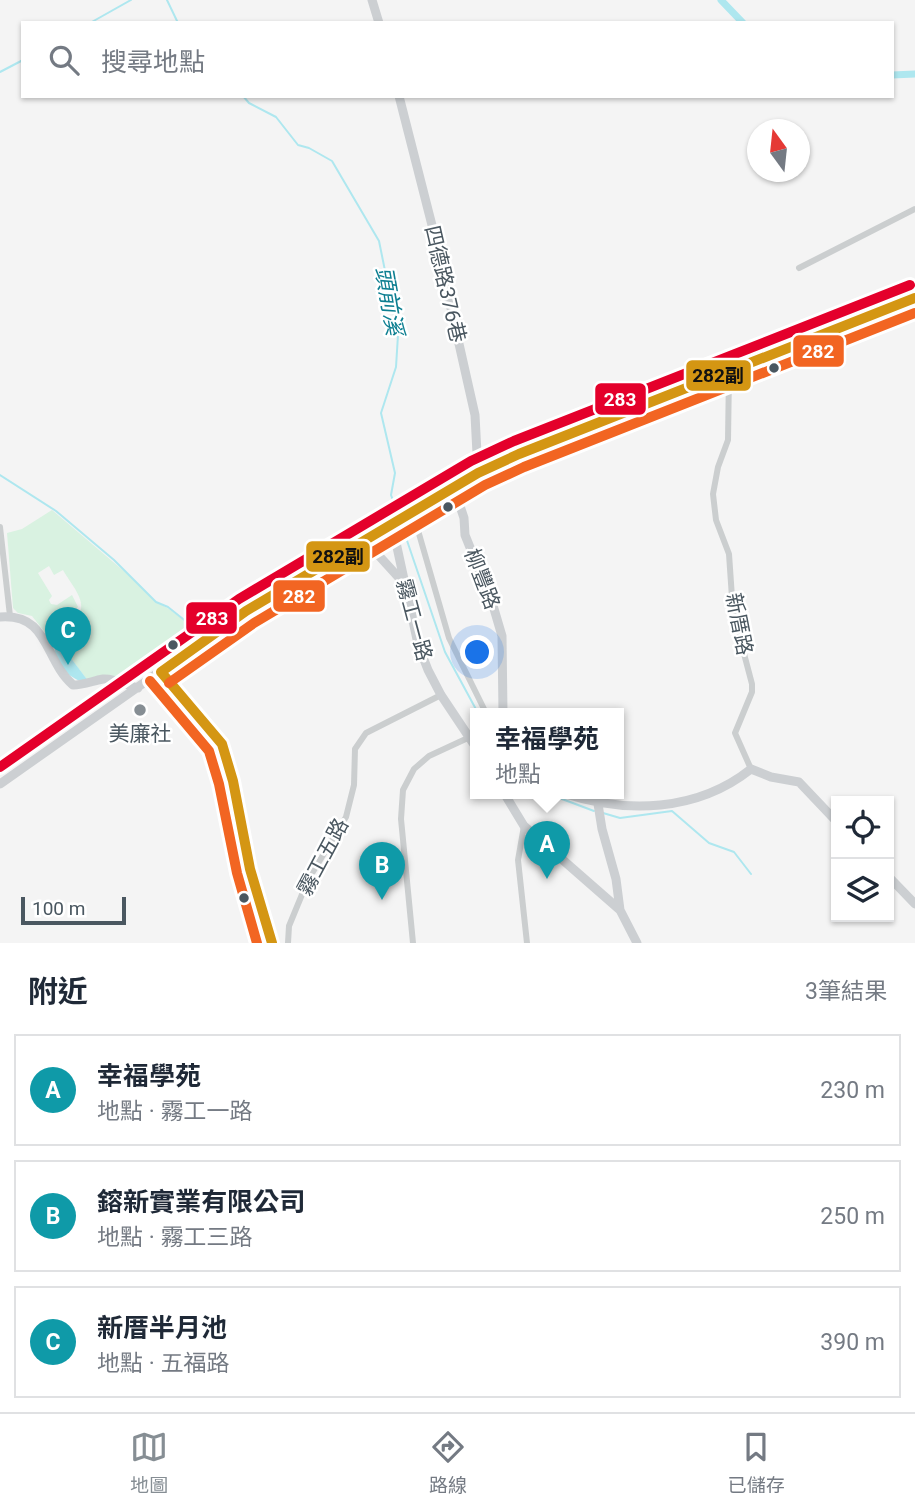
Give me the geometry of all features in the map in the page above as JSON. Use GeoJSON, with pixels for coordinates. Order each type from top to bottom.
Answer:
{"type":"FeatureCollection","features":[{"type":"Feature","properties":{"kind":"street"},"geometry":{"type":"LineString","coordinates":[[372,0],[378,21]]}},
{"type":"Feature","properties":{"kind":"street","name":"四德路376巷"},"geometry":{"type":"LineString","coordinates":[[400,98],[435,237],[475,415],[478,473]]}},
{"type":"Feature","properties":{"kind":"street"},"geometry":{"type":"LineString","coordinates":[[799,268],[915,209]]}},
{"type":"Feature","properties":{"kind":"street"},"geometry":{"type":"LineString","coordinates":[[0,784],[246,611],[478,473],[519,454],[915,298]]}},
{"type":"Feature","properties":{"kind":"street","name":"新厝路"},"geometry":{"type":"LineString","coordinates":[[729,373],[727,440],[713,494],[716,520],[729,554],[733,612],[752,684],[752,692],[735,733],[751,769]]}},
{"type":"Feature","properties":{"kind":"street","name":"柳豐路"},"geometry":{"type":"LineString","coordinates":[[454,488],[464,518],[465,535],[492,602],[502,636],[503,708]]}},
{"type":"Feature","properties":{"kind":"street"},"geometry":{"type":"LineString","coordinates":[[410,514],[449,638],[484,708]]}},
{"type":"Feature","properties":{"kind":"street","name":"霧工一路"},"geometry":{"type":"LineString","coordinates":[[394,523],[403,582],[418,645],[441,695],[470,737]]}},
{"type":"Feature","properties":{"kind":"street"},"geometry":{"type":"LineString","coordinates":[[0,527],[5,617],[31,623],[43,636],[55,662],[73,685],[112,679],[138,688]]}},
{"type":"Feature","properties":{"kind":"street"},"geometry":{"type":"LineString","coordinates":[[359,544],[371,547],[403,582]]}},
{"type":"Feature","properties":{"kind":"street"},"geometry":{"type":"LineString","coordinates":[[161,672],[222,744],[233,781],[250,869],[272,943]]}},
{"type":"Feature","properties":{"kind":"street","name":"霧工五路"},"geometry":{"type":"LineString","coordinates":[[288,943],[289,926],[308,880],[346,817],[354,785],[355,749],[359,740],[366,733],[441,695]]}},
{"type":"Feature","properties":{"kind":"street"},"geometry":{"type":"LineString","coordinates":[[413,943],[401,819],[403,790],[414,769],[429,756],[470,737]]}},
{"type":"Feature","properties":{"kind":"street"},"geometry":{"type":"LineString","coordinates":[[582,799],[598,804],[636,808],[699,796],[720,788],[751,769],[771,777],[799,782],[831,816]]}},
{"type":"Feature","properties":{"kind":"street"},"geometry":{"type":"LineString","coordinates":[[508,799],[524,826],[620,910]]}},
{"type":"Feature","properties":{"kind":"street"},"geometry":{"type":"LineString","coordinates":[[598,804],[601,829],[616,879],[620,910],[637,943]]}},
{"type":"Feature","properties":{"kind":"street"},"geometry":{"type":"LineString","coordinates":[[524,826],[518,860],[527,943]]}},
{"type":"Feature","properties":{"kind":"street"},"geometry":{"type":"LineString","coordinates":[[894,882],[915,904]]}},
{"type":"Feature","properties":{"kind":"green space"},"geometry":{"type":"Polygon","coordinates":[[[52,510],[139,584],[156,602],[190,625],[117,676],[89,682],[57,640],[53,643],[50,639],[80,613],[81,608],[79,597],[63,570],[54,575],[49,566],[38,573],[52,596],[49,600],[51,604],[57,605],[72,595],[78,607],[47,635],[32,616],[18,613],[13,608],[7,533],[22,529],[52,510]]]}},
{"type":"Feature","properties":{"kind":"water"},"geometry":{"type":"Polygon","coordinates":[[[58,641],[89,682],[75,679],[62,668],[55,654],[58,641]]]}},
{"type":"Feature","properties":{"kind":"waterway"},"geometry":{"type":"LineString","coordinates":[[94,21],[131,0]]}},
{"type":"Feature","properties":{"kind":"waterway","name":"頭前溪"},"geometry":{"type":"LineString","coordinates":[[167,0],[177,21]]}},
{"type":"Feature","properties":{"kind":"waterway"},"geometry":{"type":"LineString","coordinates":[[721,0],[741,21]]}},
{"type":"Feature","properties":{"kind":"waterway"},"geometry":{"type":"LineString","coordinates":[[0,72],[21,61]]}},
{"type":"Feature","properties":{"kind":"waterway"},"geometry":{"type":"LineString","coordinates":[[894,75],[915,74]]}},
{"type":"Feature","properties":{"kind":"waterway","name":"頭前溪"},"geometry":{"type":"LineString","coordinates":[[245,98],[276,117],[298,145],[332,161],[379,241],[398,335],[396,367],[381,413],[395,473],[391,495],[398,514]]}},
{"type":"Feature","properties":{"kind":"waterway"},"geometry":{"type":"LineString","coordinates":[[0,475],[56,511],[114,560],[156,602],[168,607],[200,636]]}},
{"type":"Feature","properties":{"kind":"waterway","name":"頭前溪"},"geometry":{"type":"LineString","coordinates":[[401,523],[445,652],[475,708]]}},
{"type":"Feature","properties":{"kind":"waterway","name":"頭前溪"},"geometry":{"type":"LineString","coordinates":[[562,799],[594,811]]}},
{"type":"Feature","properties":{"kind":"waterway","name":"頭前溪"},"geometry":{"type":"LineString","coordinates":[[603,813],[620,818],[672,811],[709,843],[734,852],[751,874]]}},
{"type":"Feature","properties":{"kind":"transit line","name":"283"},"geometry":{"type":"LineString","coordinates":[[0,767],[239,599],[471,461],[514,441],[910,285]]}},
{"type":"Feature","properties":{"kind":"transit line","name":"282副"},"geometry":{"type":"LineString","coordinates":[[161,672],[246,611],[478,473],[519,454],[915,298]]}},
{"type":"Feature","properties":{"kind":"transit line","name":"282"},"geometry":{"type":"LineString","coordinates":[[169,683],[254,623],[485,485],[524,467],[915,313]]}},
{"type":"Feature","properties":{"kind":"transit line","name":"282副"},"geometry":{"type":"LineString","coordinates":[[161,672],[222,744],[233,781],[250,869],[272,943]]}},
{"type":"Feature","properties":{"kind":"transit line","name":"282"},"geometry":{"type":"LineString","coordinates":[[150,681],[209,751],[219,784],[237,873],[257,943]]}},
{"type":"Feature","properties":{"kind":"place","name":"新厝半月池"},"geometry":{"type":"Point","coordinates":[68,665]}},
{"type":"Feature","properties":{"kind":"place","name":"美廉社"},"geometry":{"type":"Point","coordinates":[140,710]}},
{"type":"Feature","properties":{"kind":"place","name":"幸福學苑"},"geometry":{"type":"Point","coordinates":[547,879]}},
{"type":"Feature","properties":{"kind":"place","name":"鎔新實業有限公司"},"geometry":{"type":"Point","coordinates":[382,900]}}]}
